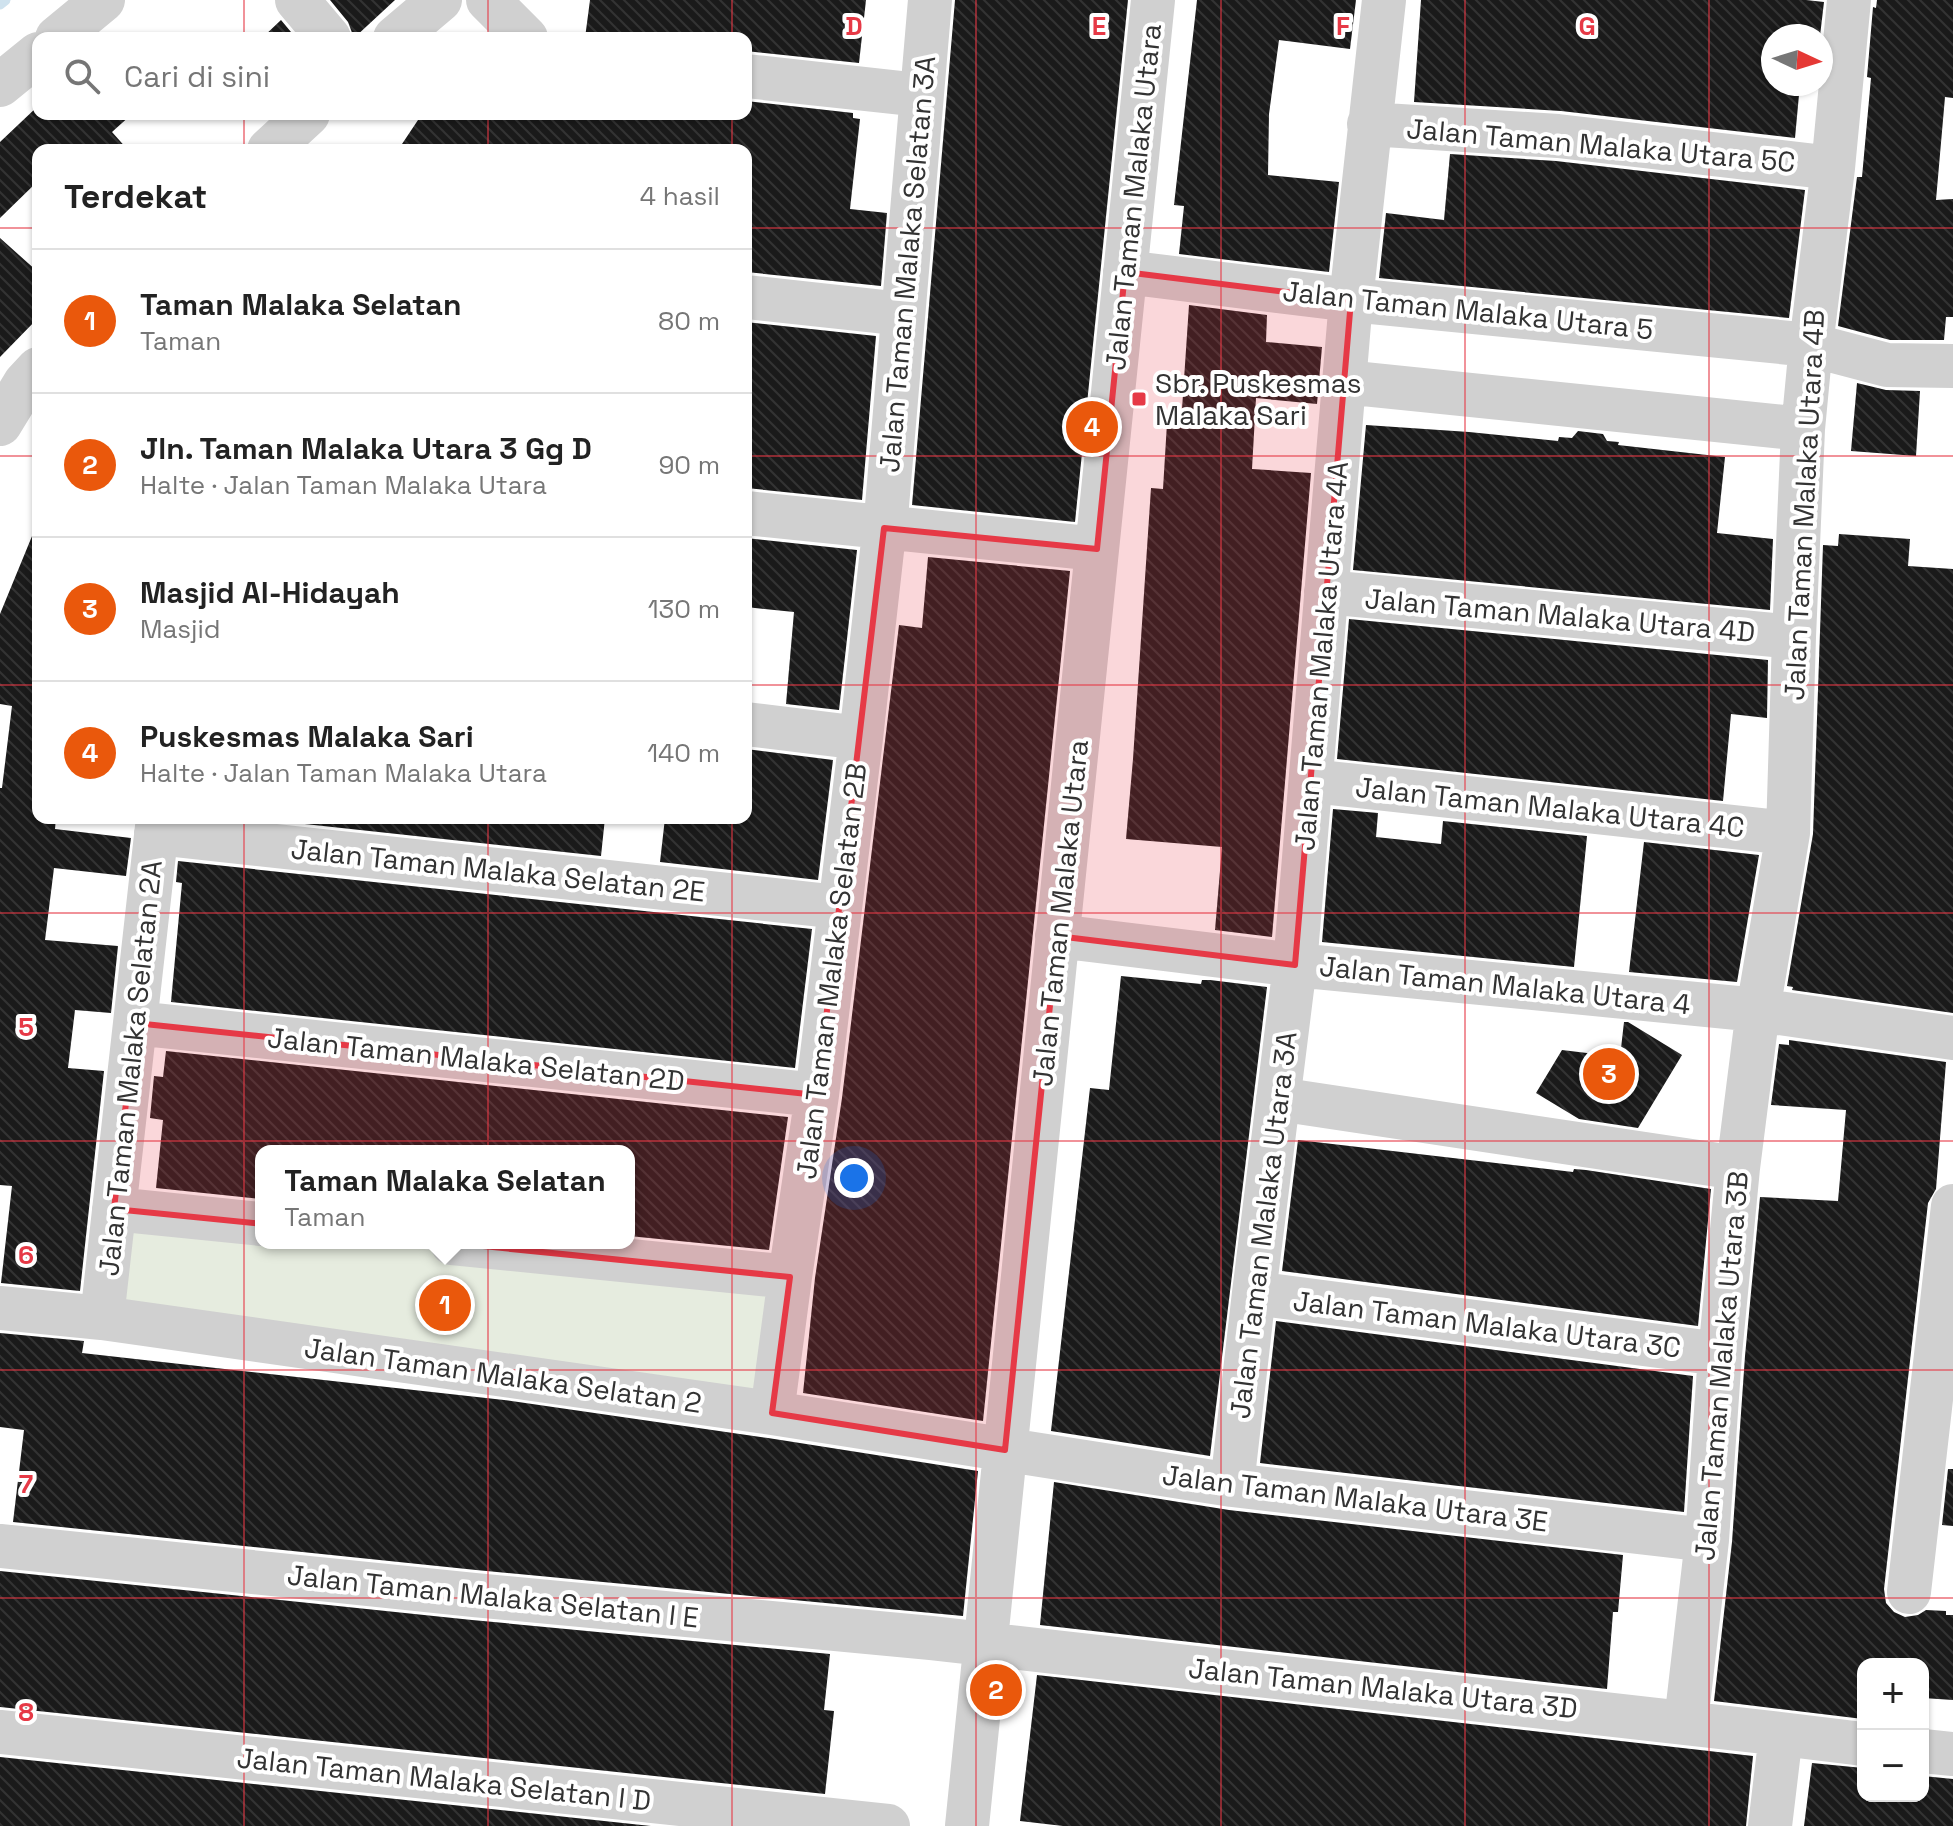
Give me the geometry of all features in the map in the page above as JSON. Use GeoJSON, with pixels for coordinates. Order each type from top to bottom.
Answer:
{"type":"FeatureCollection","features":[{"type":"Feature","properties":{"kind":"street"},"geometry":{"type":"LineString","coordinates":[[64,32],[103,0]]}},
{"type":"Feature","properties":{"kind":"street"},"geometry":{"type":"LineString","coordinates":[[297,0],[324,32]]}},
{"type":"Feature","properties":{"kind":"street"},"geometry":{"type":"LineString","coordinates":[[402,32],[440,0]]}},
{"type":"Feature","properties":{"kind":"street"},"geometry":{"type":"LineString","coordinates":[[488,0],[520,32]]}},
{"type":"Feature","properties":{"kind":"street","name":"Jalan Taman Malaka Selatan 3A"},"geometry":{"type":"LineString","coordinates":[[884,528],[930,0]]}},
{"type":"Feature","properties":{"kind":"street","name":"Jalan Taman Malaka Utara"},"geometry":{"type":"LineString","coordinates":[[967,1826],[1153,0]]}},
{"type":"Feature","properties":{"kind":"street","name":"Jalan Taman Malaka Utara 4A"},"geometry":{"type":"LineString","coordinates":[[1295,965],[1351,300],[1384,0]]}},
{"type":"Feature","properties":{"kind":"street","name":"Jalan Taman Malaka Utara 4B"},"geometry":{"type":"LineString","coordinates":[[1758,1010],[1788,833],[1803,429],[1849,0]]}},
{"type":"Feature","properties":{"kind":"street"},"geometry":{"type":"LineString","coordinates":[[0,85],[32,59]]}},
{"type":"Feature","properties":{"kind":"street"},"geometry":{"type":"LineString","coordinates":[[752,77],[920,95]]}},
{"type":"Feature","properties":{"kind":"street","name":"Jalan Taman Malaka Utara 5C"},"geometry":{"type":"LineString","coordinates":[[1369,124],[1558,136],[1833,168]]}},
{"type":"Feature","properties":{"kind":"street","name":"Jalan Taman Malaka Utara 5"},"geometry":{"type":"LineString","coordinates":[[1125,272],[1351,300],[1811,345],[1887,365],[1953,366]]}},
{"type":"Feature","properties":{"kind":"street"},"geometry":{"type":"LineString","coordinates":[[752,298],[903,314]]}},
{"type":"Feature","properties":{"kind":"street"},"geometry":{"type":"LineString","coordinates":[[0,424],[32,375]]}},
{"type":"Feature","properties":{"kind":"street"},"geometry":{"type":"LineString","coordinates":[[1344,382],[1803,429]]}},
{"type":"Feature","properties":{"kind":"street"},"geometry":{"type":"LineString","coordinates":[[752,514],[1097,549]]}},
{"type":"Feature","properties":{"kind":"street","name":"Jalan Taman Malaka Selatan 2B"},"geometry":{"type":"LineString","coordinates":[[772,1413],[817,1095],[884,528]]}},
{"type":"Feature","properties":{"kind":"street","name":"Jalan Taman Malaka Utara 4D"},"geometry":{"type":"LineString","coordinates":[[1326,592],[1794,637]]}},
{"type":"Feature","properties":{"kind":"street"},"geometry":{"type":"LineString","coordinates":[[752,725],[861,738]]}},
{"type":"Feature","properties":{"kind":"street","name":"Jalan Taman Malaka Utara 4C"},"geometry":{"type":"LineString","coordinates":[[1311,781],[1788,833]]}},
{"type":"Feature","properties":{"kind":"street","name":"Jalan Taman Malaka Selatan 2E"},"geometry":{"type":"LineString","coordinates":[[157,826],[839,907]]}},
{"type":"Feature","properties":{"kind":"street","name":"Jalan Taman Malaka Selatan 2A"},"geometry":{"type":"LineString","coordinates":[[102,1318],[157,826]]}},
{"type":"Feature","properties":{"kind":"street","name":"Jalan Taman Malaka Utara 4"},"geometry":{"type":"LineString","coordinates":[[1057,936],[1295,965],[1758,1010],[1953,1038]]}},
{"type":"Feature","properties":{"kind":"street","name":"Jalan Taman Malaka Utara 3A"},"geometry":{"type":"LineString","coordinates":[[1232,1485],[1295,965]]}},
{"type":"Feature","properties":{"kind":"street","name":"Jalan Taman Malaka Utara 3B"},"geometry":{"type":"LineString","coordinates":[[1686,1722],[1707,1540],[1720,1354],[1738,1168],[1758,1010]]}},
{"type":"Feature","properties":{"kind":"street","name":"Jalan Taman Malaka Selatan 2D"},"geometry":{"type":"LineString","coordinates":[[135,1023],[817,1095]]}},
{"type":"Feature","properties":{"kind":"street"},"geometry":{"type":"LineString","coordinates":[[1278,1099],[1738,1168]]}},
{"type":"Feature","properties":{"kind":"street"},"geometry":{"type":"LineString","coordinates":[[1909,1592],[1953,1206]]}},
{"type":"Feature","properties":{"kind":"street"},"geometry":{"type":"LineString","coordinates":[[114,1209],[255,1223]]}},
{"type":"Feature","properties":{"kind":"street"},"geometry":{"type":"LineString","coordinates":[[512,1249],[790,1277]]}},
{"type":"Feature","properties":{"kind":"street","name":"Jalan Taman Malaka Utara 3C"},"geometry":{"type":"LineString","coordinates":[[1254,1293],[1720,1354]]}},
{"type":"Feature","properties":{"kind":"street","name":"Jalan Taman Malaka Selatan 2"},"geometry":{"type":"LineString","coordinates":[[0,1308],[102,1318],[772,1413],[1005,1450]]}},
{"type":"Feature","properties":{"kind":"street","name":"Jalan Taman Malaka Utara 3E"},"geometry":{"type":"LineString","coordinates":[[1005,1450],[1232,1485],[1707,1540]]}},
{"type":"Feature","properties":{"kind":"street","name":"Jalan Taman Malaka Selatan I E"},"geometry":{"type":"LineString","coordinates":[[0,1546],[986,1645]]}},
{"type":"Feature","properties":{"kind":"street","name":"Jalan Taman Malaka Utara 3D"},"geometry":{"type":"LineString","coordinates":[[986,1645],[1857,1743]]}},
{"type":"Feature","properties":{"kind":"street","name":"Jalan Taman Malaka Selatan I D"},"geometry":{"type":"LineString","coordinates":[[0,1732],[888,1826]]}},
{"type":"Feature","properties":{"kind":"street"},"geometry":{"type":"LineString","coordinates":[[1770,1826],[1781,1734]]}},
{"type":"Feature","properties":{"kind":"street"},"geometry":{"type":"LineString","coordinates":[[1929,1752],[1953,1754]]}},
{"type":"Feature","properties":{"kind":"highlighted area"},"geometry":{"type":"Polygon","coordinates":[[[1125,272],[1351,300],[1295,965],[1057,936],[1005,1450],[772,1413],[790,1277],[114,1209],[135,1023],[817,1095],[884,528],[1097,549],[1125,272]]]}},
{"type":"Feature","properties":{"kind":"shaded area"},"geometry":{"type":"Polygon","coordinates":[[[127,1213],[255,1242],[255,1249],[424,1249],[777,1292],[764,1398],[114,1319],[127,1213]]]}},
{"type":"Feature","properties":{"kind":"building"},"geometry":{"type":"Polygon","coordinates":[[[330,0],[395,0],[360,32],[352,32],[348,22],[330,0]]]}},
{"type":"Feature","properties":{"kind":"building"},"geometry":{"type":"Polygon","coordinates":[[[590,0],[866,0],[859,63],[752,52],[752,32],[586,32],[590,0]]]}},
{"type":"Feature","properties":{"kind":"building"},"geometry":{"type":"Polygon","coordinates":[[[955,0],[1128,0],[1075,522],[912,505],[955,0]]]}},
{"type":"Feature","properties":{"kind":"building"},"geometry":{"type":"Polygon","coordinates":[[[1197,0],[1356,0],[1350,49],[1279,40],[1269,114],[1268,175],[1339,182],[1329,272],[1179,254],[1184,206],[1174,205],[1197,0]]]}},
{"type":"Feature","properties":{"kind":"building"},"geometry":{"type":"Polygon","coordinates":[[[1421,0],[1824,2],[1821,24],[1761,24],[1761,96],[1799,96],[1795,138],[1561,111],[1414,102],[1421,0]]]}},
{"type":"Feature","properties":{"kind":"building"},"geometry":{"type":"Polygon","coordinates":[[[1877,0],[1953,0],[1953,98],[1945,97],[1936,200],[1953,199],[1953,317],[1946,317],[1944,340],[1890,340],[1838,326],[1857,177],[1862,177],[1871,78],[1867,77],[1873,7],[1876,8],[1877,0]]]}},
{"type":"Feature","properties":{"kind":"building"},"geometry":{"type":"Polygon","coordinates":[[[281,20],[291,32],[268,32],[281,20]]]}},
{"type":"Feature","properties":{"kind":"building"},"geometry":{"type":"Polygon","coordinates":[[[752,102],[853,113],[853,118],[860,119],[850,209],[887,213],[881,286],[752,273],[752,144],[402,144],[418,120],[752,120],[752,102]]]}},
{"type":"Feature","properties":{"kind":"building"},"geometry":{"type":"Polygon","coordinates":[[[32,112],[32,120],[125,120],[112,132],[123,144],[32,144],[32,187],[0,218],[0,142],[32,112]]]}},
{"type":"Feature","properties":{"kind":"building"},"geometry":{"type":"Polygon","coordinates":[[[1450,154],[1556,161],[1805,190],[1789,318],[1379,278],[1386,213],[1444,220],[1450,154]]]}},
{"type":"Feature","properties":{"kind":"building"},"geometry":{"type":"Polygon","coordinates":[[[0,238],[32,267],[32,324],[0,357],[0,238]]]}},
{"type":"Feature","properties":{"kind":"building"},"geometry":{"type":"Polygon","coordinates":[[[1189,305],[1267,315],[1266,342],[1322,347],[1317,404],[1256,398],[1252,469],[1311,473],[1272,937],[1215,930],[1222,847],[1126,839],[1151,488],[1163,489],[1167,423],[1181,424],[1189,305]]]}},
{"type":"Feature","properties":{"kind":"building"},"geometry":{"type":"Polygon","coordinates":[[[752,323],[876,336],[862,500],[752,489],[752,323]]]}},
{"type":"Feature","properties":{"kind":"building"},"geometry":{"type":"Polygon","coordinates":[[[1857,383],[1886,390],[1920,391],[1916,456],[1851,451],[1857,383]]]}},
{"type":"Feature","properties":{"kind":"building"},"geometry":{"type":"Polygon","coordinates":[[[1366,425],[1558,441],[1559,437],[1572,438],[1578,431],[1603,434],[1607,441],[1619,442],[1618,445],[1725,457],[1717,533],[1773,539],[1770,610],[1353,570],[1366,425]]]}},
{"type":"Feature","properties":{"kind":"building"},"geometry":{"type":"Polygon","coordinates":[[[1839,534],[1910,539],[1908,566],[1953,569],[1953,1013],[1792,990],[1793,987],[1787,986],[1813,834],[1823,545],[1838,546],[1839,534]]]}},
{"type":"Feature","properties":{"kind":"building"},"geometry":{"type":"Polygon","coordinates":[[[32,536],[32,824],[55,824],[55,829],[131,838],[126,876],[54,868],[45,940],[118,946],[111,1013],[75,1010],[68,1068],[104,1071],[80,1291],[1,1283],[12,1186],[0,1185],[0,788],[12,706],[0,704],[0,614],[32,536]]]}},
{"type":"Feature","properties":{"kind":"building"},"geometry":{"type":"Polygon","coordinates":[[[752,539],[857,550],[839,710],[786,704],[794,612],[752,608],[752,539]]]}},
{"type":"Feature","properties":{"kind":"building"},"geometry":{"type":"Polygon","coordinates":[[[928,557],[1070,571],[983,1421],[803,1393],[899,625],[922,628],[928,557]]]}},
{"type":"Feature","properties":{"kind":"building"},"geometry":{"type":"Polygon","coordinates":[[[1349,619],[1768,660],[1767,718],[1731,714],[1723,801],[1337,759],[1349,619]]]}},
{"type":"Feature","properties":{"kind":"building"},"geometry":{"type":"Polygon","coordinates":[[[752,750],[833,760],[818,880],[660,862],[664,824],[752,824],[752,750]]]}},
{"type":"Feature","properties":{"kind":"building"},"geometry":{"type":"Polygon","coordinates":[[[1333,809],[1378,813],[1376,837],[1441,844],[1443,821],[1587,836],[1574,967],[1322,942],[1333,809]]]}},
{"type":"Feature","properties":{"kind":"building"},"geometry":{"type":"Polygon","coordinates":[[[305,824],[604,824],[601,856],[305,824]]]}},
{"type":"Feature","properties":{"kind":"building"},"geometry":{"type":"Polygon","coordinates":[[[1644,842],[1759,855],[1737,982],[1629,972],[1644,842]]]}},
{"type":"Feature","properties":{"kind":"building"},"geometry":{"type":"Polygon","coordinates":[[[178,861],[812,929],[795,1068],[171,1002],[182,883],[176,882],[178,861]]]}},
{"type":"Feature","properties":{"kind":"building"},"geometry":{"type":"Polygon","coordinates":[[[1121,976],[1201,984],[1202,980],[1210,980],[1267,987],[1210,1456],[1051,1431],[1090,1088],[1109,1090],[1121,976]]]}},
{"type":"Feature","properties":{"kind":"building"},"geometry":{"type":"Polygon","coordinates":[[[1624,1022],[1682,1055],[1638,1128],[1579,1119],[1536,1093],[1562,1050],[1620,1057],[1624,1022]]]}},
{"type":"Feature","properties":{"kind":"building"},"geometry":{"type":"Polygon","coordinates":[[[1789,1040],[1946,1062],[1936,1189],[1928,1203],[1884,1589],[1886,1603],[1894,1612],[1905,1617],[1926,1610],[1946,1611],[1946,1615],[1953,1615],[1953,1700],[1929,1698],[1929,1658],[1857,1658],[1857,1718],[1714,1701],[1732,1542],[1760,1197],[1838,1201],[1846,1110],[1771,1105],[1779,1044],[1789,1045],[1789,1040]]]}},
{"type":"Feature","properties":{"kind":"building"},"geometry":{"type":"Polygon","coordinates":[[[166,1051],[788,1117],[769,1250],[635,1237],[635,1145],[255,1145],[255,1198],[156,1188],[163,1120],[150,1118],[154,1076],[163,1077],[166,1051]]]}},
{"type":"Feature","properties":{"kind":"building"},"geometry":{"type":"Polygon","coordinates":[[[1298,1140],[1573,1172],[1574,1169],[1586,1170],[1711,1189],[1698,1326],[1282,1271],[1298,1140]]]}},
{"type":"Feature","properties":{"kind":"building"},"geometry":{"type":"Polygon","coordinates":[[[1276,1321],[1693,1376],[1684,1512],[1260,1463],[1276,1321]]]}},
{"type":"Feature","properties":{"kind":"building"},"geometry":{"type":"Polygon","coordinates":[[[0,1333],[84,1341],[82,1353],[504,1400],[978,1471],[963,1616],[13,1522],[24,1430],[0,1427],[0,1333]]]}},
{"type":"Feature","properties":{"kind":"building"},"geometry":{"type":"Polygon","coordinates":[[[1948,1469],[1953,1469],[1953,1526],[1942,1525],[1948,1469]]]}},
{"type":"Feature","properties":{"kind":"building"},"geometry":{"type":"Polygon","coordinates":[[[1054,1482],[1229,1510],[1623,1555],[1618,1612],[1613,1612],[1607,1689],[1040,1625],[1054,1482]]]}},
{"type":"Feature","properties":{"kind":"building"},"geometry":{"type":"Polygon","coordinates":[[[0,1571],[830,1654],[824,1710],[834,1711],[825,1794],[0,1707],[0,1571]]]}},
{"type":"Feature","properties":{"kind":"building"},"geometry":{"type":"Polygon","coordinates":[[[1037,1675],[1753,1756],[1746,1826],[1063,1826],[1020,1821],[1037,1675]]]}},
{"type":"Feature","properties":{"kind":"building"},"geometry":{"type":"Polygon","coordinates":[[[0,1757],[651,1826],[0,1826],[0,1757]]]}},
{"type":"Feature","properties":{"kind":"building"},"geometry":{"type":"Polygon","coordinates":[[[1812,1763],[1857,1767],[1857,1802],[1929,1802],[1929,1777],[1953,1779],[1953,1826],[1804,1826],[1812,1763]]]}},
{"type":"Feature","properties":{"kind":"waterway"},"geometry":{"type":"LineString","coordinates":[[0,4],[5,0]]}},
{"type":"Feature","properties":{"kind":"place","name":"Sbr. Puskesmas Malaka Sari"},"geometry":{"type":"Point","coordinates":[1139,399]}},
{"type":"Feature","properties":{"kind":"place","name":"Puskesmas Malaka Sari"},"geometry":{"type":"Point","coordinates":[1092,427]}},
{"type":"Feature","properties":{"kind":"place","name":"Masjid Al-Hidayah"},"geometry":{"type":"Point","coordinates":[1609,1074]}},
{"type":"Feature","properties":{"kind":"place","name":"Taman Malaka Selatan"},"geometry":{"type":"Point","coordinates":[445,1305]}},
{"type":"Feature","properties":{"kind":"place","name":"Jln. Taman Malaka Utara 3 Gg D"},"geometry":{"type":"Point","coordinates":[996,1690]}}]}
